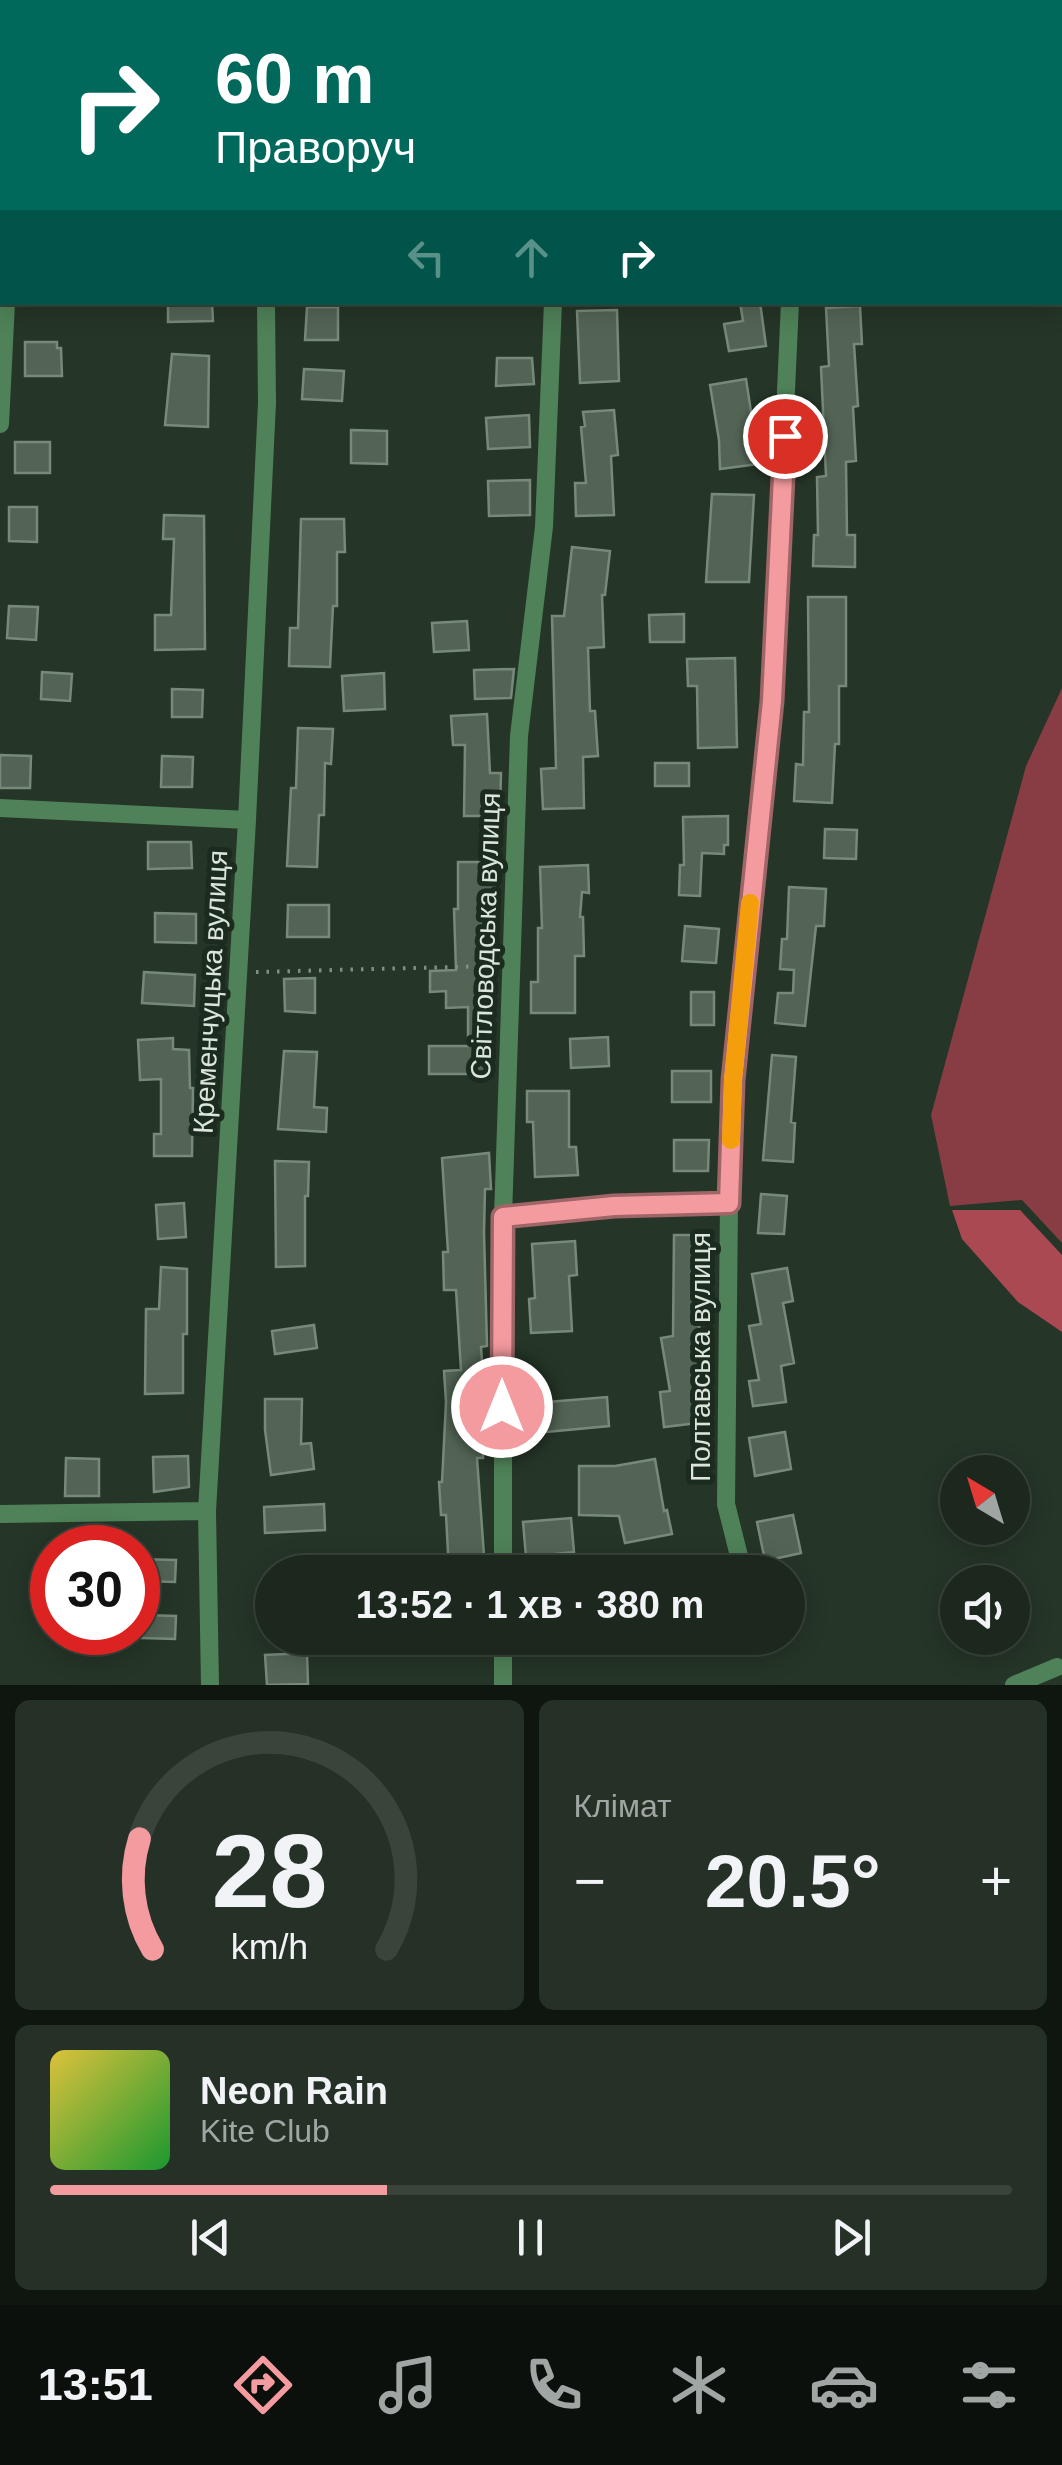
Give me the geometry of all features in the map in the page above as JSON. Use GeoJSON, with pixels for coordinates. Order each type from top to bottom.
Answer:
{"type":"FeatureCollection","features":[{"type":"Feature","properties":{"kind":"street"},"geometry":{"type":"LineString","coordinates":[[0,424],[6,305]]}},
{"type":"Feature","properties":{"kind":"street","name":"Кременчуцька вулиця"},"geometry":{"type":"LineString","coordinates":[[210,1685],[207,1512],[247,820],[267,403],[266,305]]}},
{"type":"Feature","properties":{"kind":"street","name":"Світловодська вулиця"},"geometry":{"type":"LineString","coordinates":[[503,1555],[503,1217],[519,736],[544,527],[553,305]]}},
{"type":"Feature","properties":{"kind":"street","name":"Полтавська вулиця"},"geometry":{"type":"LineString","coordinates":[[739,1555],[726,1504],[733,1080],[772,701],[790,305]]}},
{"type":"Feature","properties":{"kind":"street"},"geometry":{"type":"LineString","coordinates":[[0,808],[247,820]]}},
{"type":"Feature","properties":{"kind":"street"},"geometry":{"type":"LineString","coordinates":[[503,1217],[614,1206],[729,1203]]}},
{"type":"Feature","properties":{"kind":"street"},"geometry":{"type":"LineString","coordinates":[[0,1514],[207,1512]]}},
{"type":"Feature","properties":{"kind":"street"},"geometry":{"type":"LineString","coordinates":[[1014,1685],[1057,1667]]}},
{"type":"Feature","properties":{"kind":"path"},"geometry":{"type":"LineString","coordinates":[[239,972],[512,966]]}},
{"type":"Feature","properties":{"kind":"shaded area"},"geometry":{"type":"Polygon","coordinates":[[[1062,688],[1062,1243],[1022,1200],[950,1206],[931,1115],[1026,766],[1062,688]]]}},
{"type":"Feature","properties":{"kind":"shaded area"},"geometry":{"type":"Polygon","coordinates":[[[952,1210],[1020,1210],[1062,1255],[1062,1332],[1018,1302],[962,1239],[952,1210]]]}},
{"type":"Feature","properties":{"kind":"building"},"geometry":{"type":"Polygon","coordinates":[[[168,305],[212,305],[213,321],[168,322],[168,305]]]}},
{"type":"Feature","properties":{"kind":"building"},"geometry":{"type":"Polygon","coordinates":[[[740,305],[760,305],[766,346],[729,351],[724,324],[743,321],[740,305]]]}},
{"type":"Feature","properties":{"kind":"building"},"geometry":{"type":"Polygon","coordinates":[[[860,306],[862,344],[854,344],[856,461],[846,462],[847,535],[855,535],[855,567],[813,566],[814,535],[818,535],[817,477],[826,476],[821,367],[829,366],[826,308],[860,306]]]}},
{"type":"Feature","properties":{"kind":"building"},"geometry":{"type":"Polygon","coordinates":[[[307,307],[338,307],[338,340],[305,340],[307,307]]]}},
{"type":"Feature","properties":{"kind":"building"},"geometry":{"type":"Polygon","coordinates":[[[617,310],[619,381],[580,383],[577,311],[617,310]]]}},
{"type":"Feature","properties":{"kind":"building"},"geometry":{"type":"Polygon","coordinates":[[[25,342],[57,342],[57,348],[61,348],[62,376],[25,376],[25,342]]]}},
{"type":"Feature","properties":{"kind":"building"},"geometry":{"type":"Polygon","coordinates":[[[172,354],[209,356],[208,427],[165,425],[172,354]]]}},
{"type":"Feature","properties":{"kind":"building"},"geometry":{"type":"Polygon","coordinates":[[[497,358],[532,358],[534,384],[496,386],[497,358]]]}},
{"type":"Feature","properties":{"kind":"building"},"geometry":{"type":"Polygon","coordinates":[[[304,369],[344,371],[342,401],[302,399],[304,369]]]}},
{"type":"Feature","properties":{"kind":"building"},"geometry":{"type":"Polygon","coordinates":[[[746,379],[759,464],[720,469],[710,385],[746,379]]]}},
{"type":"Feature","properties":{"kind":"building"},"geometry":{"type":"Polygon","coordinates":[[[614,410],[618,455],[611,456],[614,515],[576,516],[575,483],[586,483],[583,412],[614,410]]]}},
{"type":"Feature","properties":{"kind":"building"},"geometry":{"type":"Polygon","coordinates":[[[529,415],[530,447],[488,449],[486,418],[529,415]]]}},
{"type":"Feature","properties":{"kind":"building"},"geometry":{"type":"Polygon","coordinates":[[[351,430],[387,431],[387,464],[351,463],[351,430]]]}},
{"type":"Feature","properties":{"kind":"building"},"geometry":{"type":"Polygon","coordinates":[[[15,442],[50,442],[50,473],[15,473],[15,442]]]}},
{"type":"Feature","properties":{"kind":"building"},"geometry":{"type":"Polygon","coordinates":[[[530,480],[530,515],[489,516],[488,481],[530,480]]]}},
{"type":"Feature","properties":{"kind":"building"},"geometry":{"type":"Polygon","coordinates":[[[712,494],[754,495],[749,582],[706,582],[712,494]]]}},
{"type":"Feature","properties":{"kind":"building"},"geometry":{"type":"Polygon","coordinates":[[[9,507],[37,507],[37,542],[9,541],[9,507]]]}},
{"type":"Feature","properties":{"kind":"building"},"geometry":{"type":"Polygon","coordinates":[[[164,515],[204,516],[205,649],[155,650],[155,615],[171,615],[174,539],[163,539],[164,515]]]}},
{"type":"Feature","properties":{"kind":"building"},"geometry":{"type":"Polygon","coordinates":[[[301,519],[344,519],[345,552],[337,552],[337,606],[333,606],[330,667],[289,666],[290,628],[298,628],[301,519]]]}},
{"type":"Feature","properties":{"kind":"building"},"geometry":{"type":"Polygon","coordinates":[[[572,547],[610,551],[602,595],[604,647],[588,648],[590,711],[595,711],[598,756],[583,757],[584,808],[543,809],[541,769],[556,768],[552,616],[564,616],[572,547]]]}},
{"type":"Feature","properties":{"kind":"building"},"geometry":{"type":"Polygon","coordinates":[[[808,597],[846,597],[846,686],[839,686],[839,744],[835,744],[832,803],[794,801],[796,764],[803,765],[804,712],[809,712],[808,597]]]}},
{"type":"Feature","properties":{"kind":"building"},"geometry":{"type":"Polygon","coordinates":[[[9,606],[38,607],[36,640],[7,638],[9,606]]]}},
{"type":"Feature","properties":{"kind":"building"},"geometry":{"type":"Polygon","coordinates":[[[684,614],[684,642],[650,642],[649,615],[684,614]]]}},
{"type":"Feature","properties":{"kind":"building"},"geometry":{"type":"Polygon","coordinates":[[[467,621],[469,650],[434,652],[432,623],[467,621]]]}},
{"type":"Feature","properties":{"kind":"building"},"geometry":{"type":"Polygon","coordinates":[[[735,658],[737,747],[698,748],[697,686],[688,686],[687,659],[735,658]]]}},
{"type":"Feature","properties":{"kind":"building"},"geometry":{"type":"Polygon","coordinates":[[[514,669],[511,698],[475,699],[474,670],[514,669]]]}},
{"type":"Feature","properties":{"kind":"building"},"geometry":{"type":"Polygon","coordinates":[[[42,672],[72,674],[70,701],[41,699],[42,672]]]}},
{"type":"Feature","properties":{"kind":"building"},"geometry":{"type":"Polygon","coordinates":[[[384,673],[385,709],[344,711],[342,676],[384,673]]]}},
{"type":"Feature","properties":{"kind":"building"},"geometry":{"type":"Polygon","coordinates":[[[172,689],[203,690],[202,717],[172,717],[172,689]]]}},
{"type":"Feature","properties":{"kind":"building"},"geometry":{"type":"Polygon","coordinates":[[[487,714],[490,773],[501,773],[500,816],[464,816],[465,745],[453,745],[451,716],[487,714]]]}},
{"type":"Feature","properties":{"kind":"building"},"geometry":{"type":"Polygon","coordinates":[[[298,728],[333,729],[331,764],[325,763],[317,867],[287,866],[298,728]]]}},
{"type":"Feature","properties":{"kind":"building"},"geometry":{"type":"Polygon","coordinates":[[[0,755],[31,756],[30,788],[0,788],[0,755]]]}},
{"type":"Feature","properties":{"kind":"building"},"geometry":{"type":"Polygon","coordinates":[[[162,756],[193,757],[192,787],[161,787],[162,756]]]}},
{"type":"Feature","properties":{"kind":"building"},"geometry":{"type":"Polygon","coordinates":[[[655,763],[689,763],[689,786],[655,786],[655,763]]]}},
{"type":"Feature","properties":{"kind":"building"},"geometry":{"type":"Polygon","coordinates":[[[728,816],[728,845],[724,845],[724,854],[702,853],[700,896],[679,895],[680,865],[684,865],[683,817],[728,816]]]}},
{"type":"Feature","properties":{"kind":"building"},"geometry":{"type":"Polygon","coordinates":[[[825,829],[857,830],[856,859],[824,858],[825,829]]]}},
{"type":"Feature","properties":{"kind":"building"},"geometry":{"type":"Polygon","coordinates":[[[148,842],[191,842],[192,868],[148,869],[148,842]]]}},
{"type":"Feature","properties":{"kind":"building"},"geometry":{"type":"Polygon","coordinates":[[[458,862],[494,862],[497,945],[492,1074],[429,1074],[429,1046],[468,1046],[468,1007],[446,1008],[446,991],[430,992],[430,971],[456,970],[454,909],[458,909],[458,862]]]}},
{"type":"Feature","properties":{"kind":"building"},"geometry":{"type":"Polygon","coordinates":[[[588,865],[589,893],[582,892],[580,917],[584,956],[575,956],[575,1013],[531,1013],[531,982],[538,982],[538,928],[542,928],[540,867],[588,865]]]}},
{"type":"Feature","properties":{"kind":"building"},"geometry":{"type":"Polygon","coordinates":[[[789,887],[826,889],[824,926],[816,926],[805,1026],[775,1023],[778,993],[793,993],[794,970],[780,969],[782,939],[787,939],[789,887]]]}},
{"type":"Feature","properties":{"kind":"building"},"geometry":{"type":"Polygon","coordinates":[[[288,905],[329,905],[329,937],[287,937],[288,905]]]}},
{"type":"Feature","properties":{"kind":"building"},"geometry":{"type":"Polygon","coordinates":[[[155,913],[196,914],[196,943],[155,942],[155,913]]]}},
{"type":"Feature","properties":{"kind":"building"},"geometry":{"type":"Polygon","coordinates":[[[685,926],[719,929],[716,963],[682,961],[685,926]]]}},
{"type":"Feature","properties":{"kind":"building"},"geometry":{"type":"Polygon","coordinates":[[[144,972],[195,975],[194,1006],[142,1003],[144,972]]]}},
{"type":"Feature","properties":{"kind":"building"},"geometry":{"type":"Polygon","coordinates":[[[315,978],[315,1013],[285,1011],[284,979],[315,978]]]}},
{"type":"Feature","properties":{"kind":"building"},"geometry":{"type":"Polygon","coordinates":[[[691,992],[714,992],[714,1025],[691,1025],[691,992]]]}},
{"type":"Feature","properties":{"kind":"building"},"geometry":{"type":"Polygon","coordinates":[[[608,1037],[609,1066],[571,1068],[570,1039],[608,1037]]]}},
{"type":"Feature","properties":{"kind":"building"},"geometry":{"type":"Polygon","coordinates":[[[173,1038],[173,1049],[189,1050],[192,1156],[154,1156],[154,1134],[161,1134],[161,1079],[140,1080],[138,1040],[173,1038]]]}},
{"type":"Feature","properties":{"kind":"building"},"geometry":{"type":"Polygon","coordinates":[[[284,1051],[317,1052],[314,1107],[327,1108],[326,1132],[278,1129],[284,1051]]]}},
{"type":"Feature","properties":{"kind":"building"},"geometry":{"type":"Polygon","coordinates":[[[772,1055],[796,1057],[791,1122],[795,1123],[793,1162],[763,1160],[772,1055]]]}},
{"type":"Feature","properties":{"kind":"building"},"geometry":{"type":"Polygon","coordinates":[[[672,1071],[711,1071],[711,1102],[672,1102],[672,1071]]]}},
{"type":"Feature","properties":{"kind":"building"},"geometry":{"type":"Polygon","coordinates":[[[527,1091],[569,1091],[569,1147],[576,1147],[578,1175],[535,1177],[533,1122],[527,1122],[527,1091]]]}},
{"type":"Feature","properties":{"kind":"building"},"geometry":{"type":"Polygon","coordinates":[[[674,1140],[709,1140],[708,1171],[674,1171],[674,1140]]]}},
{"type":"Feature","properties":{"kind":"building"},"geometry":{"type":"Polygon","coordinates":[[[489,1153],[491,1189],[485,1189],[484,1232],[487,1346],[481,1347],[483,1458],[477,1458],[484,1555],[448,1555],[446,1515],[441,1515],[444,1371],[461,1370],[456,1290],[444,1290],[443,1252],[448,1252],[442,1158],[489,1153]]]}},
{"type":"Feature","properties":{"kind":"building"},"geometry":{"type":"Polygon","coordinates":[[[275,1161],[309,1162],[305,1266],[276,1267],[275,1161]]]}},
{"type":"Feature","properties":{"kind":"building"},"geometry":{"type":"Polygon","coordinates":[[[761,1194],[787,1196],[784,1234],[758,1233],[761,1194]]]}},
{"type":"Feature","properties":{"kind":"building"},"geometry":{"type":"Polygon","coordinates":[[[184,1203],[186,1237],[158,1239],[156,1205],[184,1203]]]}},
{"type":"Feature","properties":{"kind":"building"},"geometry":{"type":"Polygon","coordinates":[[[674,1235],[708,1235],[708,1315],[697,1316],[707,1365],[700,1366],[707,1422],[664,1427],[660,1392],[670,1391],[661,1338],[673,1336],[674,1235]]]}},
{"type":"Feature","properties":{"kind":"building"},"geometry":{"type":"Polygon","coordinates":[[[575,1241],[577,1275],[569,1276],[572,1331],[531,1333],[529,1299],[535,1298],[532,1244],[575,1241]]]}},
{"type":"Feature","properties":{"kind":"building"},"geometry":{"type":"Polygon","coordinates":[[[161,1267],[187,1269],[183,1393],[145,1394],[146,1309],[159,1309],[161,1267]]]}},
{"type":"Feature","properties":{"kind":"building"},"geometry":{"type":"Polygon","coordinates":[[[787,1268],[793,1301],[783,1303],[794,1363],[781,1366],[786,1402],[753,1406],[749,1381],[759,1380],[749,1326],[761,1324],[752,1274],[787,1268]]]}},
{"type":"Feature","properties":{"kind":"building"},"geometry":{"type":"Polygon","coordinates":[[[314,1325],[317,1348],[275,1354],[272,1331],[314,1325]]]}},
{"type":"Feature","properties":{"kind":"building"},"geometry":{"type":"Polygon","coordinates":[[[607,1397],[609,1426],[526,1434],[524,1404],[607,1397]]]}},
{"type":"Feature","properties":{"kind":"building"},"geometry":{"type":"Polygon","coordinates":[[[265,1399],[302,1399],[301,1444],[311,1443],[314,1469],[271,1475],[265,1399]]]}},
{"type":"Feature","properties":{"kind":"building"},"geometry":{"type":"Polygon","coordinates":[[[785,1432],[791,1469],[755,1476],[749,1438],[785,1432]]]}},
{"type":"Feature","properties":{"kind":"building"},"geometry":{"type":"Polygon","coordinates":[[[188,1456],[189,1487],[154,1492],[153,1457],[188,1456]]]}},
{"type":"Feature","properties":{"kind":"building"},"geometry":{"type":"Polygon","coordinates":[[[66,1458],[99,1459],[99,1496],[65,1496],[66,1458]]]}},
{"type":"Feature","properties":{"kind":"building"},"geometry":{"type":"Polygon","coordinates":[[[655,1459],[672,1534],[625,1543],[619,1516],[579,1515],[579,1466],[615,1466],[655,1459]]]}},
{"type":"Feature","properties":{"kind":"building"},"geometry":{"type":"Polygon","coordinates":[[[324,1504],[325,1530],[265,1533],[264,1507],[324,1504]]]}},
{"type":"Feature","properties":{"kind":"building"},"geometry":{"type":"Polygon","coordinates":[[[793,1515],[801,1553],[764,1555],[757,1522],[793,1515]]]}},
{"type":"Feature","properties":{"kind":"building"},"geometry":{"type":"Polygon","coordinates":[[[571,1518],[574,1552],[526,1555],[523,1522],[571,1518]]]}},
{"type":"Feature","properties":{"kind":"building"},"geometry":{"type":"Polygon","coordinates":[[[160,1560],[176,1560],[175,1582],[160,1582],[160,1560]]]}},
{"type":"Feature","properties":{"kind":"building"},"geometry":{"type":"Polygon","coordinates":[[[160,1616],[176,1616],[175,1639],[160,1639],[160,1616]]]}},
{"type":"Feature","properties":{"kind":"building"},"geometry":{"type":"Polygon","coordinates":[[[265,1655],[307,1655],[308,1684],[267,1685],[265,1655]]]}},
{"type":"Feature","properties":{"kind":"slow traffic"},"geometry":{"type":"LineString","coordinates":[[731,1140],[750,903]]}},
{"type":"Feature","properties":{"kind":"route"},"geometry":{"type":"LineString","coordinates":[[502,1407],[503,1217],[614,1206],[729,1203],[733,1080],[772,701],[785,436]]}}]}
